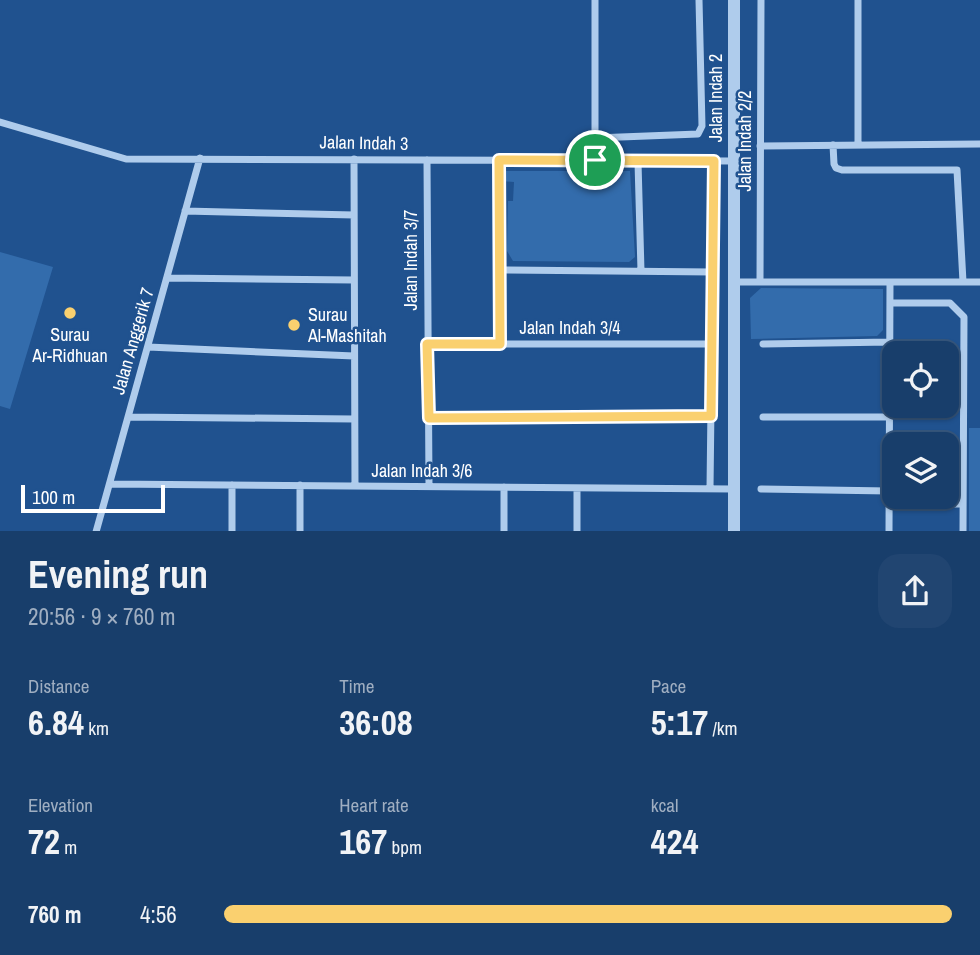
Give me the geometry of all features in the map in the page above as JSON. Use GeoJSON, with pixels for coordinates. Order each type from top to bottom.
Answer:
{"type":"FeatureCollection","features":[{"type":"Feature","properties":{"kind":"street"},"geometry":{"type":"LineString","coordinates":[[595,0],[595,160]]}},
{"type":"Feature","properties":{"kind":"street"},"geometry":{"type":"LineString","coordinates":[[595,138],[698,134],[702,126],[699,0]]}},
{"type":"Feature","properties":{"kind":"street","name":"Jalan Indah 2"},"geometry":{"type":"LineString","coordinates":[[734,0],[734,531]]}},
{"type":"Feature","properties":{"kind":"street","name":"Jalan Indah 2/2"},"geometry":{"type":"LineString","coordinates":[[760,282],[761,0]]}},
{"type":"Feature","properties":{"kind":"street"},"geometry":{"type":"LineString","coordinates":[[858,0],[858,145]]}},
{"type":"Feature","properties":{"kind":"street","name":"Jalan Indah 3"},"geometry":{"type":"LineString","coordinates":[[0,122],[126,159],[733,161]]}},
{"type":"Feature","properties":{"kind":"street"},"geometry":{"type":"LineString","coordinates":[[760,146],[980,144]]}},
{"type":"Feature","properties":{"kind":"street"},"geometry":{"type":"LineString","coordinates":[[833,145],[834,164],[842,170],[957,170],[963,282]]}},
{"type":"Feature","properties":{"kind":"street","name":"Jalan Anggerik 7"},"geometry":{"type":"LineString","coordinates":[[96,531],[200,158]]}},
{"type":"Feature","properties":{"kind":"street"},"geometry":{"type":"LineString","coordinates":[[354,159],[355,486]]}},
{"type":"Feature","properties":{"kind":"street","name":"Jalan Indah 3/7"},"geometry":{"type":"LineString","coordinates":[[426,160],[429,486]]}},
{"type":"Feature","properties":{"kind":"street"},"geometry":{"type":"LineString","coordinates":[[499,160],[500,344]]}},
{"type":"Feature","properties":{"kind":"street"},"geometry":{"type":"LineString","coordinates":[[710,489],[714,161]]}},
{"type":"Feature","properties":{"kind":"street"},"geometry":{"type":"LineString","coordinates":[[638,162],[641,271]]}},
{"type":"Feature","properties":{"kind":"street"},"geometry":{"type":"LineString","coordinates":[[186,211],[354,215]]}},
{"type":"Feature","properties":{"kind":"street"},"geometry":{"type":"LineString","coordinates":[[501,270],[712,272]]}},
{"type":"Feature","properties":{"kind":"street"},"geometry":{"type":"LineString","coordinates":[[167,278],[354,280]]}},
{"type":"Feature","properties":{"kind":"street"},"geometry":{"type":"LineString","coordinates":[[734,282],[980,282]]}},
{"type":"Feature","properties":{"kind":"street"},"geometry":{"type":"LineString","coordinates":[[890,283],[890,341]]}},
{"type":"Feature","properties":{"kind":"street"},"geometry":{"type":"LineString","coordinates":[[890,303],[950,303],[964,317],[963,531]]}},
{"type":"Feature","properties":{"kind":"street"},"geometry":{"type":"LineString","coordinates":[[763,344],[882,342]]}},
{"type":"Feature","properties":{"kind":"street","name":"Jalan Indah 3/4"},"geometry":{"type":"LineString","coordinates":[[427,344],[712,344]]}},
{"type":"Feature","properties":{"kind":"street"},"geometry":{"type":"LineString","coordinates":[[148,347],[354,356]]}},
{"type":"Feature","properties":{"kind":"street"},"geometry":{"type":"LineString","coordinates":[[128,416],[354,419]]}},
{"type":"Feature","properties":{"kind":"street"},"geometry":{"type":"LineString","coordinates":[[429,418],[711,416]]}},
{"type":"Feature","properties":{"kind":"street"},"geometry":{"type":"LineString","coordinates":[[763,417],[882,417]]}},
{"type":"Feature","properties":{"kind":"street","name":"Jalan Indah 3/6"},"geometry":{"type":"LineString","coordinates":[[110,484],[733,489]]}},
{"type":"Feature","properties":{"kind":"street"},"geometry":{"type":"LineString","coordinates":[[232,485],[232,531]]}},
{"type":"Feature","properties":{"kind":"street"},"geometry":{"type":"LineString","coordinates":[[300,485],[300,531]]}},
{"type":"Feature","properties":{"kind":"street"},"geometry":{"type":"LineString","coordinates":[[504,487],[504,531]]}},
{"type":"Feature","properties":{"kind":"street"},"geometry":{"type":"LineString","coordinates":[[577,488],[577,531]]}},
{"type":"Feature","properties":{"kind":"street"},"geometry":{"type":"LineString","coordinates":[[761,489],[882,491]]}},
{"type":"Feature","properties":{"kind":"street"},"geometry":{"type":"LineString","coordinates":[[888,531],[889,509]]}},
{"type":"Feature","properties":{"kind":"shaded area"},"geometry":{"type":"Polygon","coordinates":[[[502,171],[630,171],[635,257],[629,262],[513,261],[507,251],[508,201],[513,201],[514,182],[502,181],[502,171]]]}},
{"type":"Feature","properties":{"kind":"shaded area"},"geometry":{"type":"Polygon","coordinates":[[[0,252],[53,267],[10,409],[0,406],[0,252]]]}},
{"type":"Feature","properties":{"kind":"shaded area"},"geometry":{"type":"Polygon","coordinates":[[[761,288],[883,289],[883,330],[877,336],[751,339],[750,298],[761,288]]]}},
{"type":"Feature","properties":{"kind":"shaded area"},"geometry":{"type":"Polygon","coordinates":[[[969,428],[980,428],[980,531],[969,531],[969,428]]]}},
{"type":"Feature","properties":{"kind":"place","name":"Surau Ar-Ridhuan"},"geometry":{"type":"Point","coordinates":[70,313]}},
{"type":"Feature","properties":{"kind":"place","name":"Surau Al-Mashitah"},"geometry":{"type":"Point","coordinates":[294,325]}},
{"type":"Feature","properties":{"kind":"route"},"geometry":{"type":"LineString","coordinates":[[499,160],[595,160],[714,161],[711,416],[429,418],[427,344],[500,344],[499,160]]}}]}
